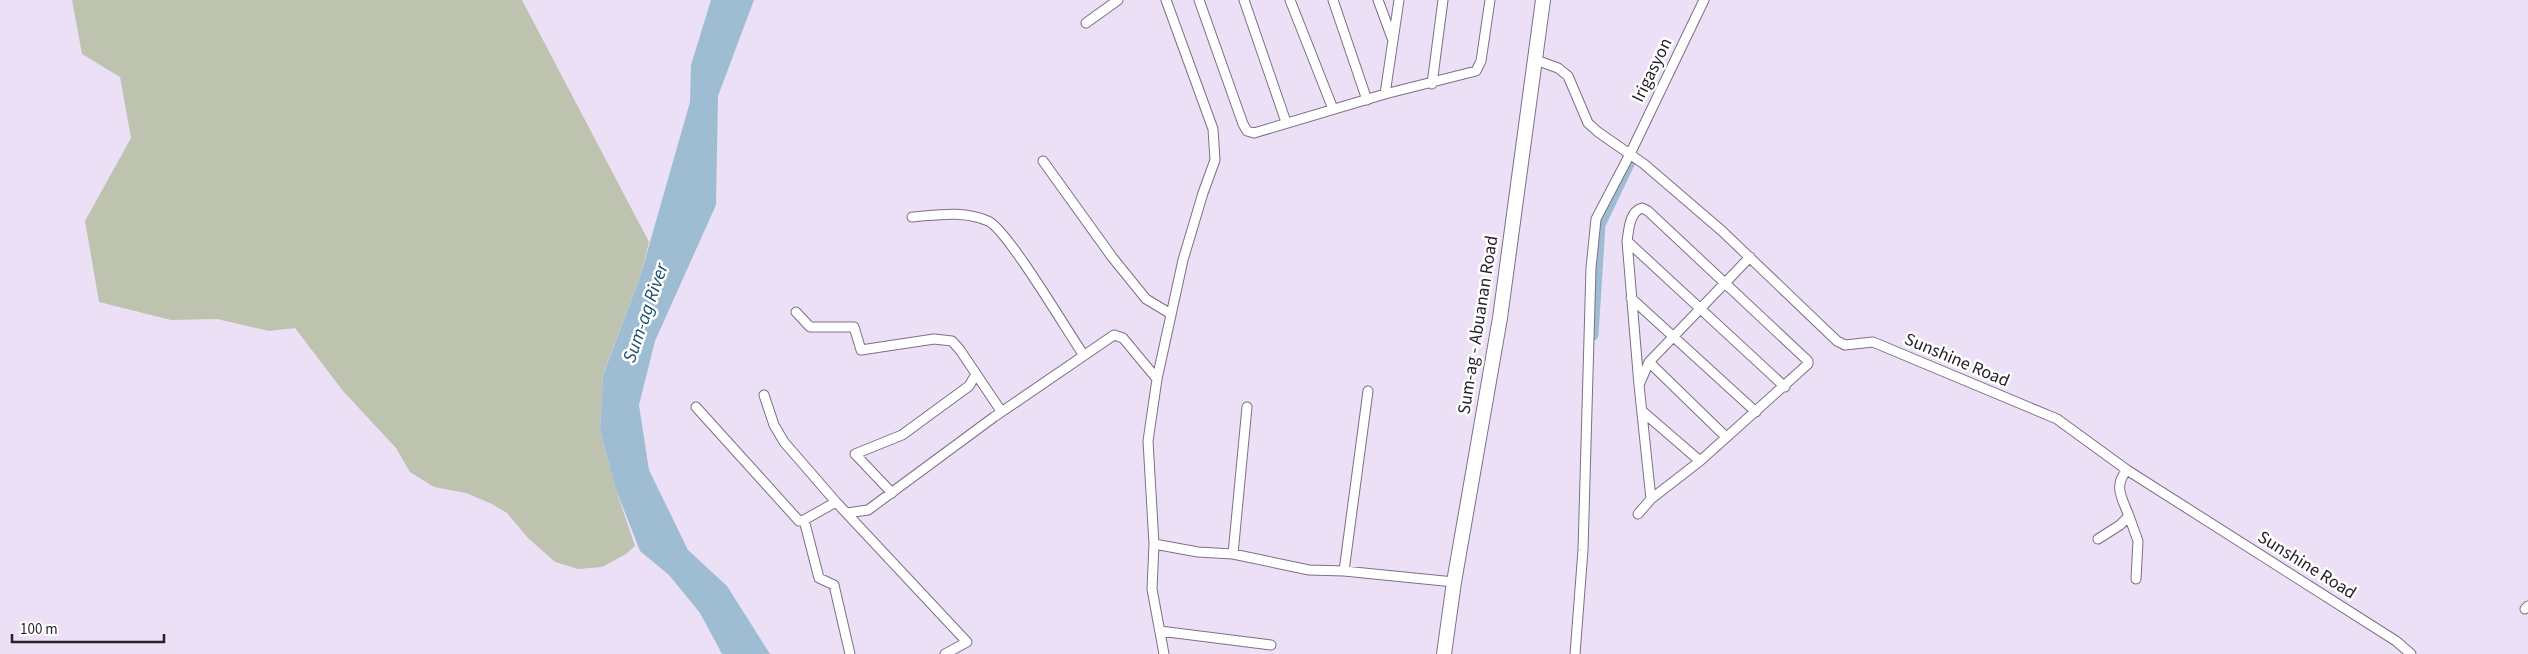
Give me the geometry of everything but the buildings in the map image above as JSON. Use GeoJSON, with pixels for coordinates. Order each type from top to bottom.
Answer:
{"type":"FeatureCollection","features":[{"type":"Feature","properties":{"kind":"main road","name":"Sum-ag - Abuanan Road"},"geometry":{"type":"LineString","coordinates":[[1444,654],[1454,582],[1500,318],[1543,0]]}},
{"type":"Feature","properties":{"kind":"street"},"geometry":{"type":"LineString","coordinates":[[1086,24],[1118,0]]}},
{"type":"Feature","properties":{"kind":"street"},"geometry":{"type":"LineString","coordinates":[[1164,654],[1152,588],[1154,544],[1148,440],[1157,379],[1170,314],[1188,243],[1215,160],[1213,129],[1166,0]]}},
{"type":"Feature","properties":{"kind":"street"},"geometry":{"type":"LineString","coordinates":[[1199,0],[1247,131],[1254,133],[1385,94],[1432,84],[1476,71],[1481,61],[1490,0]]}},
{"type":"Feature","properties":{"kind":"street"},"geometry":{"type":"LineString","coordinates":[[1244,0],[1286,122]]}},
{"type":"Feature","properties":{"kind":"street"},"geometry":{"type":"LineString","coordinates":[[1290,0],[1333,109]]}},
{"type":"Feature","properties":{"kind":"street"},"geometry":{"type":"LineString","coordinates":[[1333,0],[1367,100]]}},
{"type":"Feature","properties":{"kind":"street"},"geometry":{"type":"LineString","coordinates":[[1378,0],[1393,41]]}},
{"type":"Feature","properties":{"kind":"street"},"geometry":{"type":"LineString","coordinates":[[1385,94],[1399,0]]}},
{"type":"Feature","properties":{"kind":"street"},"geometry":{"type":"LineString","coordinates":[[1432,84],[1443,0]]}},
{"type":"Feature","properties":{"kind":"street","name":"Irigasyon"},"geometry":{"type":"LineString","coordinates":[[1575,654],[1583,550],[1591,268],[1596,218],[1630,154],[1704,0]]}},
{"type":"Feature","properties":{"kind":"street","name":"Sunshine Road"},"geometry":{"type":"LineString","coordinates":[[1536,60],[1558,68],[1568,76],[1588,123],[1606,140],[1630,154],[1722,231],[1837,340],[1845,345],[1874,342],[2057,419],[2128,470],[2396,640],[2411,654]]}},
{"type":"Feature","properties":{"kind":"street"},"geometry":{"type":"LineString","coordinates":[[1043,161],[1112,257],[1146,299],[1170,314]]}},
{"type":"Feature","properties":{"kind":"street"},"geometry":{"type":"LineString","coordinates":[[1638,514],[1652,499],[1700,461],[1785,387],[1808,364],[1807,359],[1642,208],[1635,212],[1631,220],[1628,241],[1639,385],[1652,499]]}},
{"type":"Feature","properties":{"kind":"street"},"geometry":{"type":"LineString","coordinates":[[912,217],[960,213],[990,221],[1014,247],[1083,354]]}},
{"type":"Feature","properties":{"kind":"street"},"geometry":{"type":"LineString","coordinates":[[1628,241],[1785,387]]}},
{"type":"Feature","properties":{"kind":"street"},"geometry":{"type":"LineString","coordinates":[[1639,385],[1649,362],[1750,257]]}},
{"type":"Feature","properties":{"kind":"street"},"geometry":{"type":"LineString","coordinates":[[1631,298],[1756,412]]}},
{"type":"Feature","properties":{"kind":"street"},"geometry":{"type":"LineString","coordinates":[[796,312],[810,326],[854,327],[860,349],[863,350],[902,343],[948,339],[960,350],[1001,411]]}},
{"type":"Feature","properties":{"kind":"street"},"geometry":{"type":"LineString","coordinates":[[847,512],[868,510],[1001,411],[1083,354],[1114,336],[1119,336],[1157,379]]}},
{"type":"Feature","properties":{"kind":"street"},"geometry":{"type":"LineString","coordinates":[[1649,362],[1726,438]]}},
{"type":"Feature","properties":{"kind":"street"},"geometry":{"type":"LineString","coordinates":[[892,493],[855,454],[902,435],[969,386],[976,374]]}},
{"type":"Feature","properties":{"kind":"street"},"geometry":{"type":"LineString","coordinates":[[1344,571],[1368,391]]}},
{"type":"Feature","properties":{"kind":"street"},"geometry":{"type":"LineString","coordinates":[[764,396],[778,433],[836,502],[967,642],[945,654]]}},
{"type":"Feature","properties":{"kind":"street"},"geometry":{"type":"LineString","coordinates":[[696,407],[799,521],[836,502]]}},
{"type":"Feature","properties":{"kind":"street"},"geometry":{"type":"LineString","coordinates":[[1233,554],[1247,407]]}},
{"type":"Feature","properties":{"kind":"street"},"geometry":{"type":"LineString","coordinates":[[1642,411],[1700,461]]}},
{"type":"Feature","properties":{"kind":"street"},"geometry":{"type":"LineString","coordinates":[[2128,470],[2120,478],[2119,486],[2138,541],[2136,579]]}},
{"type":"Feature","properties":{"kind":"street"},"geometry":{"type":"LineString","coordinates":[[2098,539],[2120,525],[2129,516]]}},
{"type":"Feature","properties":{"kind":"street"},"geometry":{"type":"LineString","coordinates":[[804,520],[819,578],[834,585],[850,654]]}},
{"type":"Feature","properties":{"kind":"street"},"geometry":{"type":"LineString","coordinates":[[1154,544],[1198,552],[1233,554],[1309,570],[1344,571],[1454,582]]}},
{"type":"Feature","properties":{"kind":"street"},"geometry":{"type":"LineString","coordinates":[[1160,631],[1271,645]]}},
{"type":"Feature","properties":{"kind":"green space"},"geometry":{"type":"Polygon","coordinates":[[[72,0],[522,0],[649,242],[640,277],[603,374],[600,430],[615,487],[635,546],[626,554],[602,567],[578,569],[555,562],[528,538],[507,513],[492,504],[466,493],[434,487],[410,472],[396,448],[343,391],[295,328],[269,331],[217,319],[171,320],[99,302],[85,221],[131,138],[120,77],[82,54],[72,0]]]}},
{"type":"Feature","properties":{"kind":"water","name":"Sum-ag River"},"geometry":{"type":"Polygon","coordinates":[[[711,0],[754,0],[718,96],[716,205],[655,341],[639,405],[649,470],[688,550],[727,586],[770,654],[722,654],[700,613],[669,575],[640,551],[615,487],[600,430],[603,375],[640,277],[690,102],[691,65],[711,0]]]}},
{"type":"Feature","properties":{"kind":"waterway"},"geometry":{"type":"LineString","coordinates":[[1593,335],[1600,225],[1630,162]]}}]}
